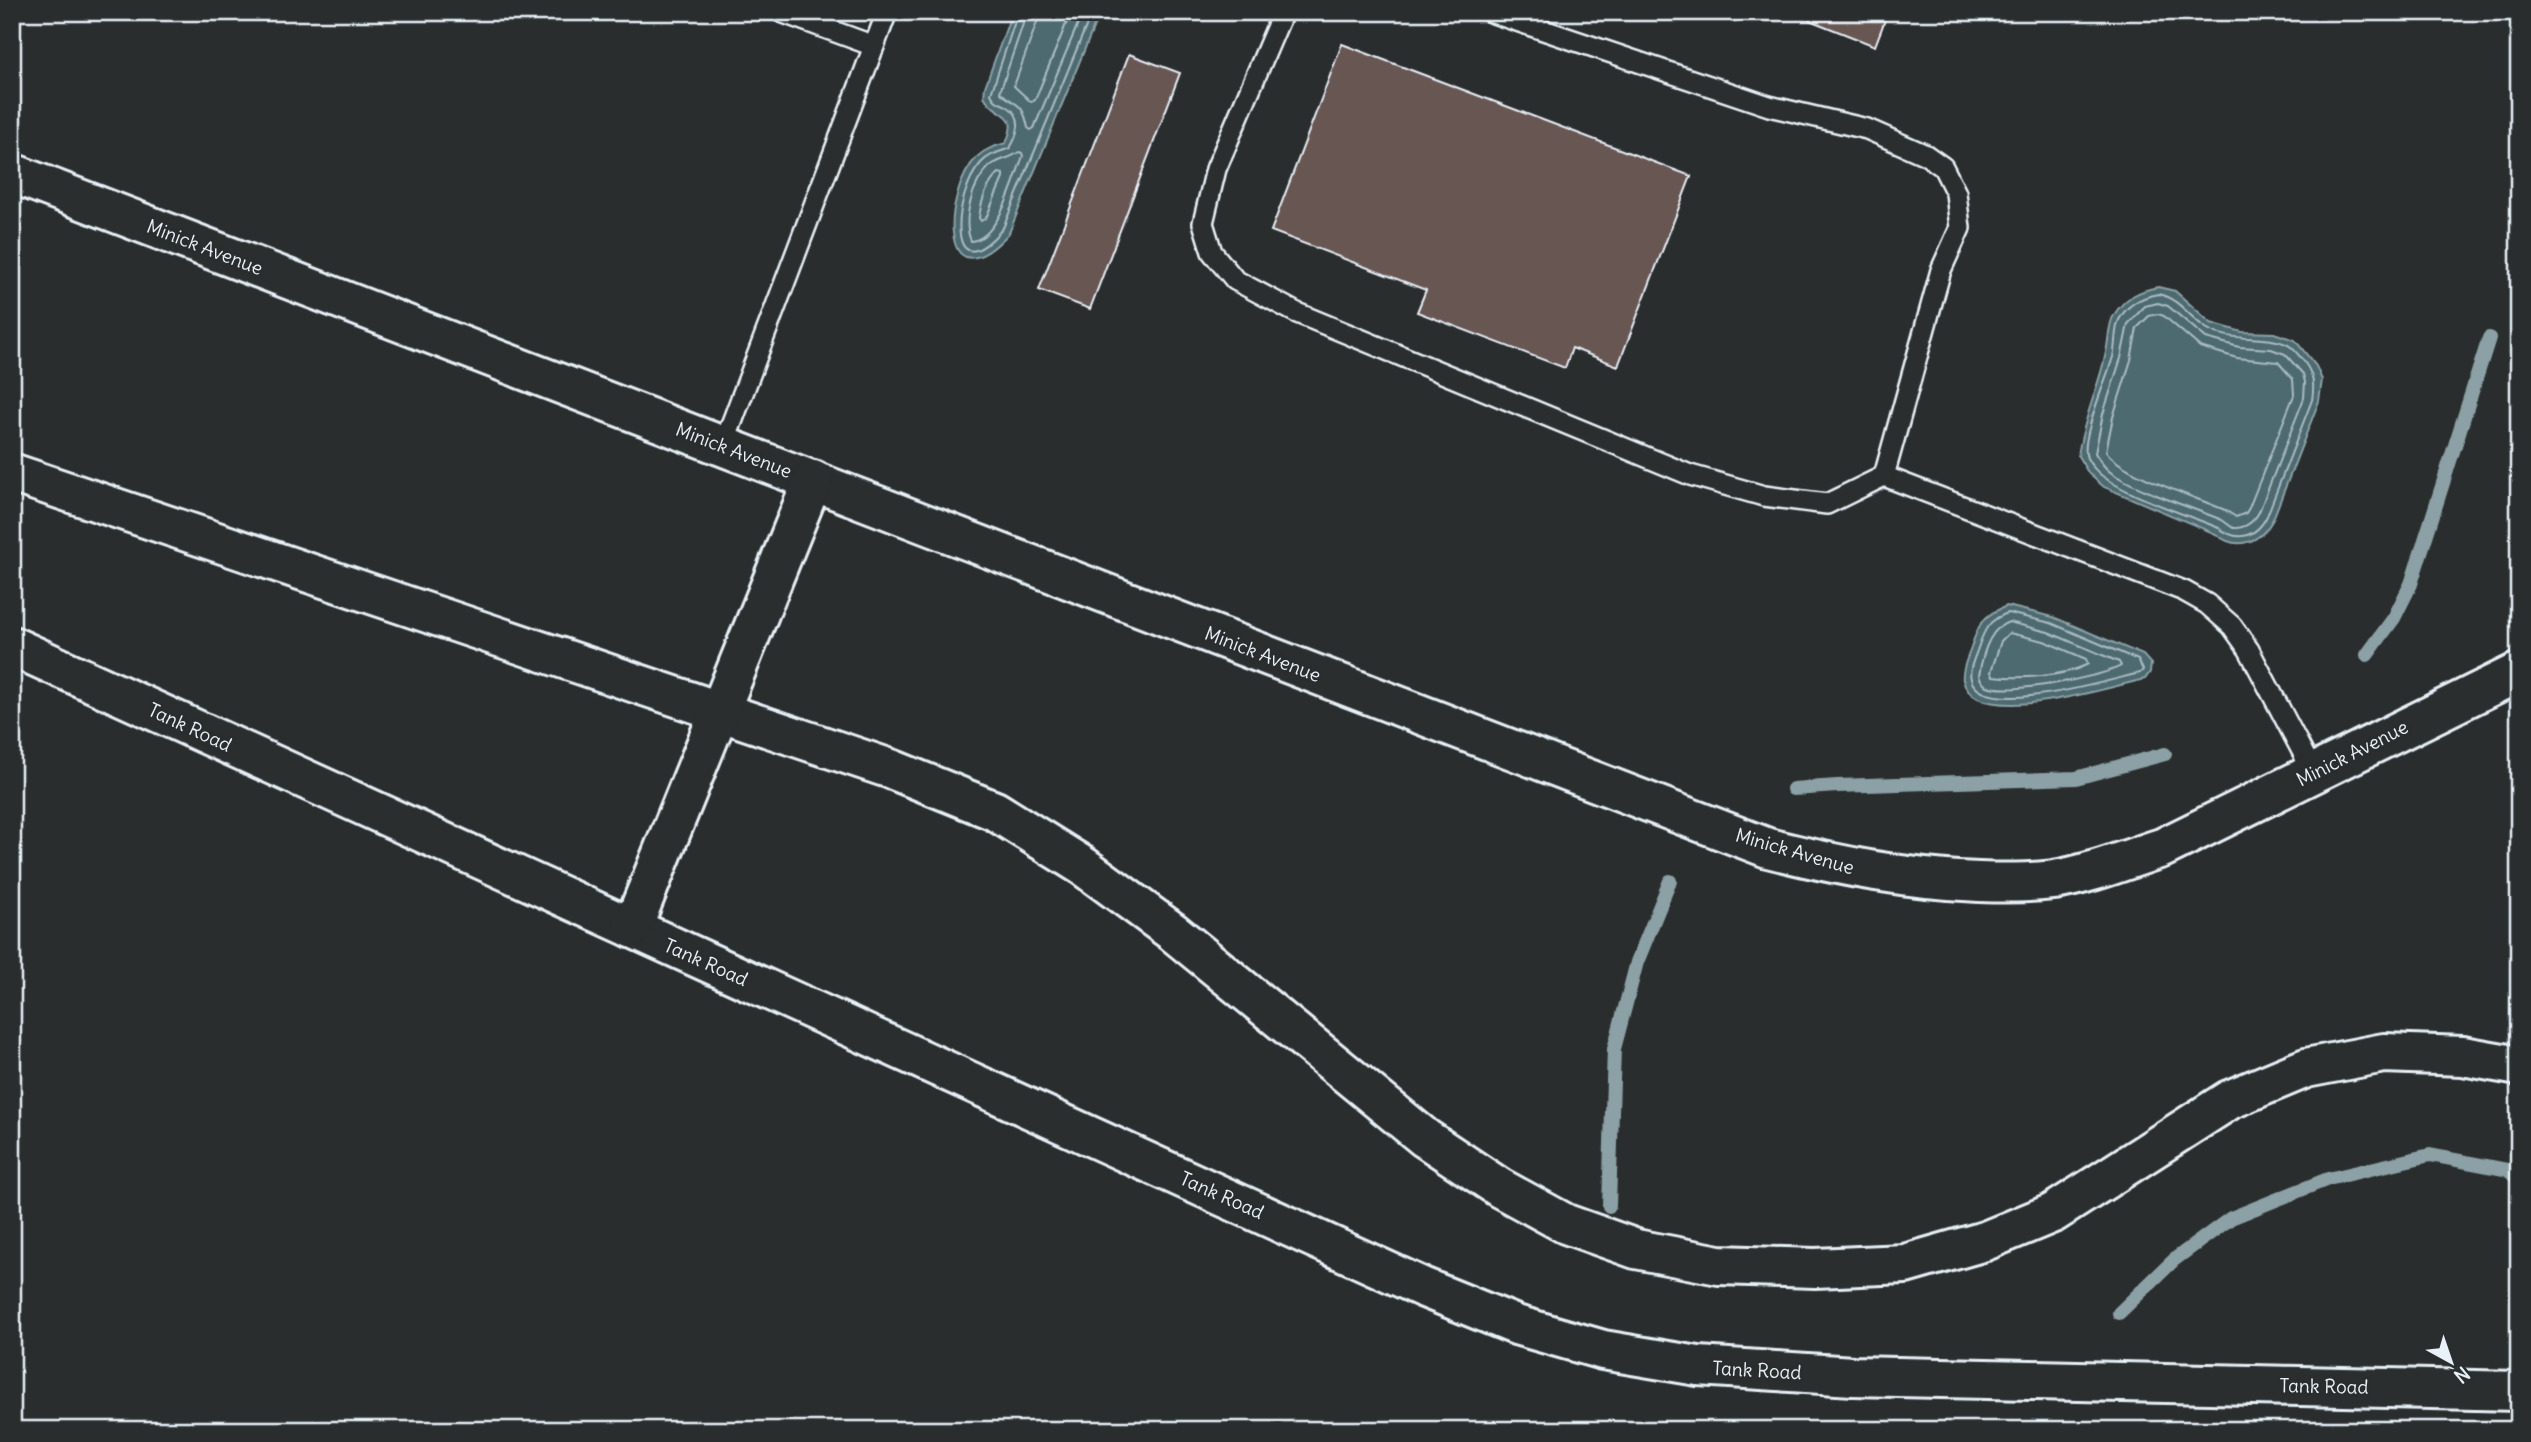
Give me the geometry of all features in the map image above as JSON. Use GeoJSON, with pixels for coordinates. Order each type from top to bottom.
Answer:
{"type":"FeatureCollection","features":[{"type":"Feature","properties":{"kind":"street","name":"Minick Avenue"},"geometry":{"type":"LineString","coordinates":[[12,173],[1768,848],[1843,867],[1931,880],[2006,883],[2055,880],[2162,848],[2519,672]]}},
{"type":"Feature","properties":{"kind":"street"},"geometry":{"type":"LineString","coordinates":[[12,473],[891,769],[995,811],[1083,866],[1173,932],[1425,1138],[1500,1188],[1566,1224],[1636,1249],[1707,1263],[1815,1268],[1905,1264],[1985,1241],[2053,1213],[2229,1100],[2306,1068],[2385,1053],[2463,1056],[2519,1066]]}},
{"type":"Feature","properties":{"kind":"street"},"geometry":{"type":"LineString","coordinates":[[632,928],[813,480]]}},
{"type":"Feature","properties":{"kind":"street","name":"Tank Road"},"geometry":{"type":"LineString","coordinates":[[12,646],[1422,1287],[1516,1325],[1603,1350],[1698,1366],[1853,1376],[2519,1391]]}},
{"type":"Feature","properties":{"kind":"lane"},"geometry":{"type":"LineString","coordinates":[[781,12],[874,46]]}},
{"type":"Feature","properties":{"kind":"lane"},"geometry":{"type":"LineString","coordinates":[[723,446],[887,12]]}},
{"type":"Feature","properties":{"kind":"lane"},"geometry":{"type":"LineString","coordinates":[[1283,12],[1216,169],[1203,223],[1212,252],[1235,280],[1297,313],[1690,475],[1764,496],[1827,504],[1884,476],[2184,591],[2207,604],[2232,626],[2249,650],[2313,772]]}},
{"type":"Feature","properties":{"kind":"lane"},"geometry":{"type":"LineString","coordinates":[[1490,12],[1769,106],[1867,129],[1926,155],[1943,167],[1956,193],[1960,228],[1941,270],[1884,476]]}},
{"type":"Feature","properties":{"kind":"water"},"geometry":{"type":"Polygon","coordinates":[[[1012,12],[1100,12],[1009,233],[987,253],[970,258],[959,252],[954,237],[953,218],[965,174],[980,154],[1006,143],[1010,132],[1009,119],[984,96],[1012,12]]]}},
{"type":"Feature","properties":{"kind":"water"},"geometry":{"type":"Polygon","coordinates":[[[2158,287],[2175,291],[2211,323],[2242,332],[2274,333],[2295,340],[2316,366],[2322,380],[2319,401],[2273,519],[2262,534],[2248,542],[2224,539],[2104,487],[2089,474],[2078,456],[2103,365],[2112,319],[2128,299],[2158,287]]]}},
{"type":"Feature","properties":{"kind":"water"},"geometry":{"type":"Polygon","coordinates":[[[2007,606],[2053,617],[2143,655],[2151,664],[2150,672],[2145,679],[2046,701],[2017,704],[1991,702],[1973,695],[1963,676],[1976,633],[1986,617],[2007,606]]]}},
{"type":"Feature","properties":{"kind":"building"},"geometry":{"type":"Polygon","coordinates":[[[1789,12],[1888,12],[1875,46],[1789,12]]]}},
{"type":"Feature","properties":{"kind":"building"},"geometry":{"type":"Polygon","coordinates":[[[1342,44],[1691,176],[1618,366],[1572,348],[1565,368],[1417,312],[1426,290],[1271,231],[1342,44]]]}},
{"type":"Feature","properties":{"kind":"building"},"geometry":{"type":"Polygon","coordinates":[[[1129,54],[1180,73],[1090,309],[1039,290],[1129,54]]]}},
{"type":"Feature","properties":{"kind":"waterway"},"geometry":{"type":"LineString","coordinates":[[2367,655],[2394,618],[2411,584],[2489,338]]}},
{"type":"Feature","properties":{"kind":"waterway"},"geometry":{"type":"LineString","coordinates":[[1793,789],[2076,778],[2165,754]]}},
{"type":"Feature","properties":{"kind":"waterway"},"geometry":{"type":"LineString","coordinates":[[1609,1206],[1614,1049],[1637,962],[1670,881]]}},
{"type":"Feature","properties":{"kind":"waterway"},"geometry":{"type":"LineString","coordinates":[[2119,1313],[2175,1259],[2231,1218],[2328,1179],[2430,1155],[2508,1170],[2519,1180]]}}]}
